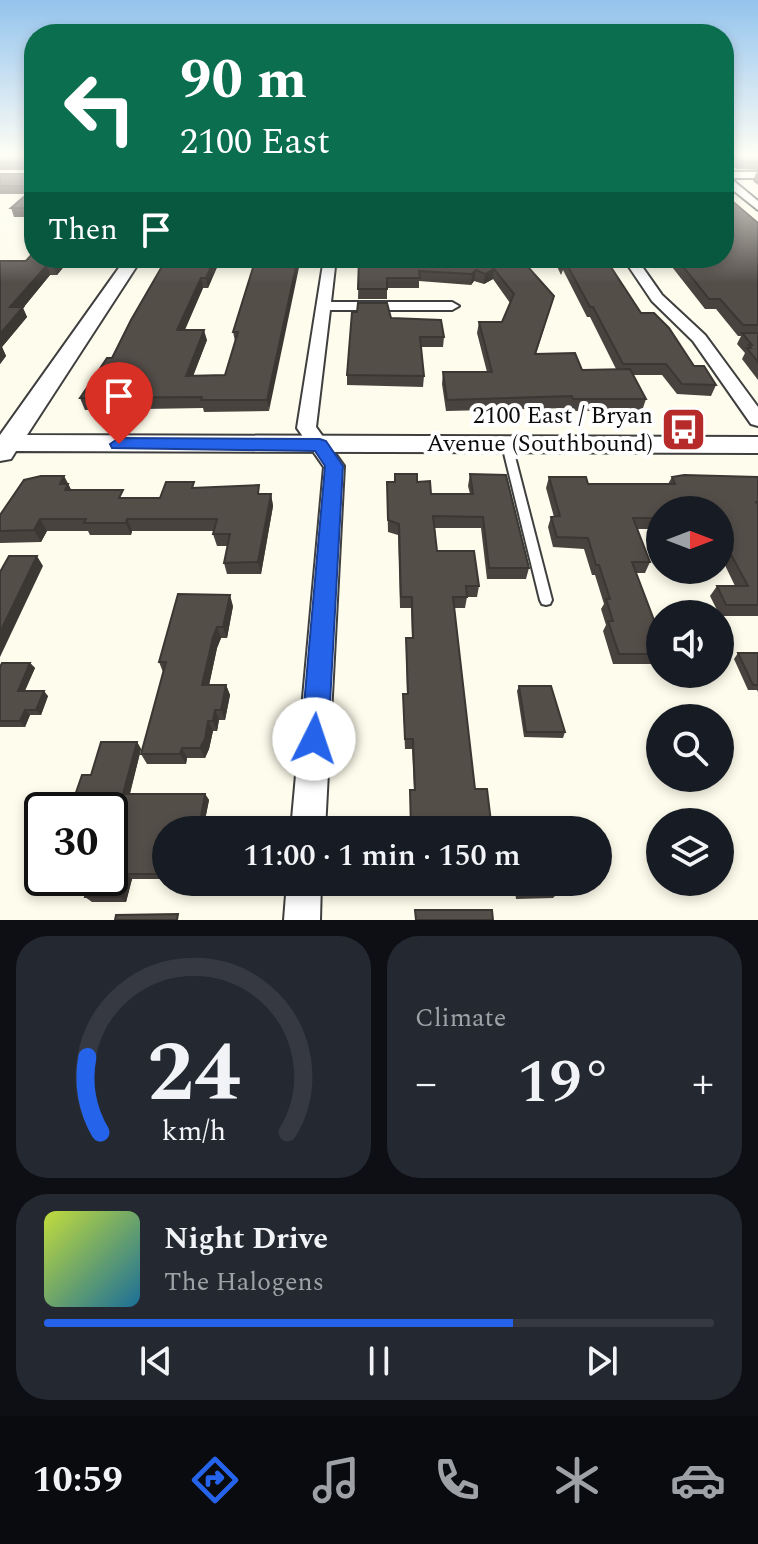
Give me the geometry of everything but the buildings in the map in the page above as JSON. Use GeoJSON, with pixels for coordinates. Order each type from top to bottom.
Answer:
{"type":"FeatureCollection","features":[{"type":"Feature","properties":{"kind":"street"},"geometry":{"type":"LineString","coordinates":[[3,448],[127,268]]}},
{"type":"Feature","properties":{"kind":"street"},"geometry":{"type":"LineString","coordinates":[[309,816],[334,466],[306,428],[329,268]]}},
{"type":"Feature","properties":{"kind":"street"},"geometry":{"type":"LineString","coordinates":[[636,268],[657,298],[699,338],[758,420]]}},
{"type":"Feature","properties":{"kind":"street"},"geometry":{"type":"LineString","coordinates":[[323,306],[452,306]]}},
{"type":"Feature","properties":{"kind":"street"},"geometry":{"type":"LineString","coordinates":[[3,448],[758,445]]}},
{"type":"Feature","properties":{"kind":"street"},"geometry":{"type":"LineString","coordinates":[[302,920],[303,896]]}},
{"type":"Feature","properties":{"kind":"lane"},"geometry":{"type":"LineString","coordinates":[[507,445],[546,600]]}},
{"type":"Feature","properties":{"kind":"place","name":"2100 East / Bryan Avenue (Southbound)"},"geometry":{"type":"Point","coordinates":[684,429]}},
{"type":"Feature","properties":{"kind":"route"},"geometry":{"type":"LineString","coordinates":[[119,444],[320,445],[334,466],[314,739]]}}]}
